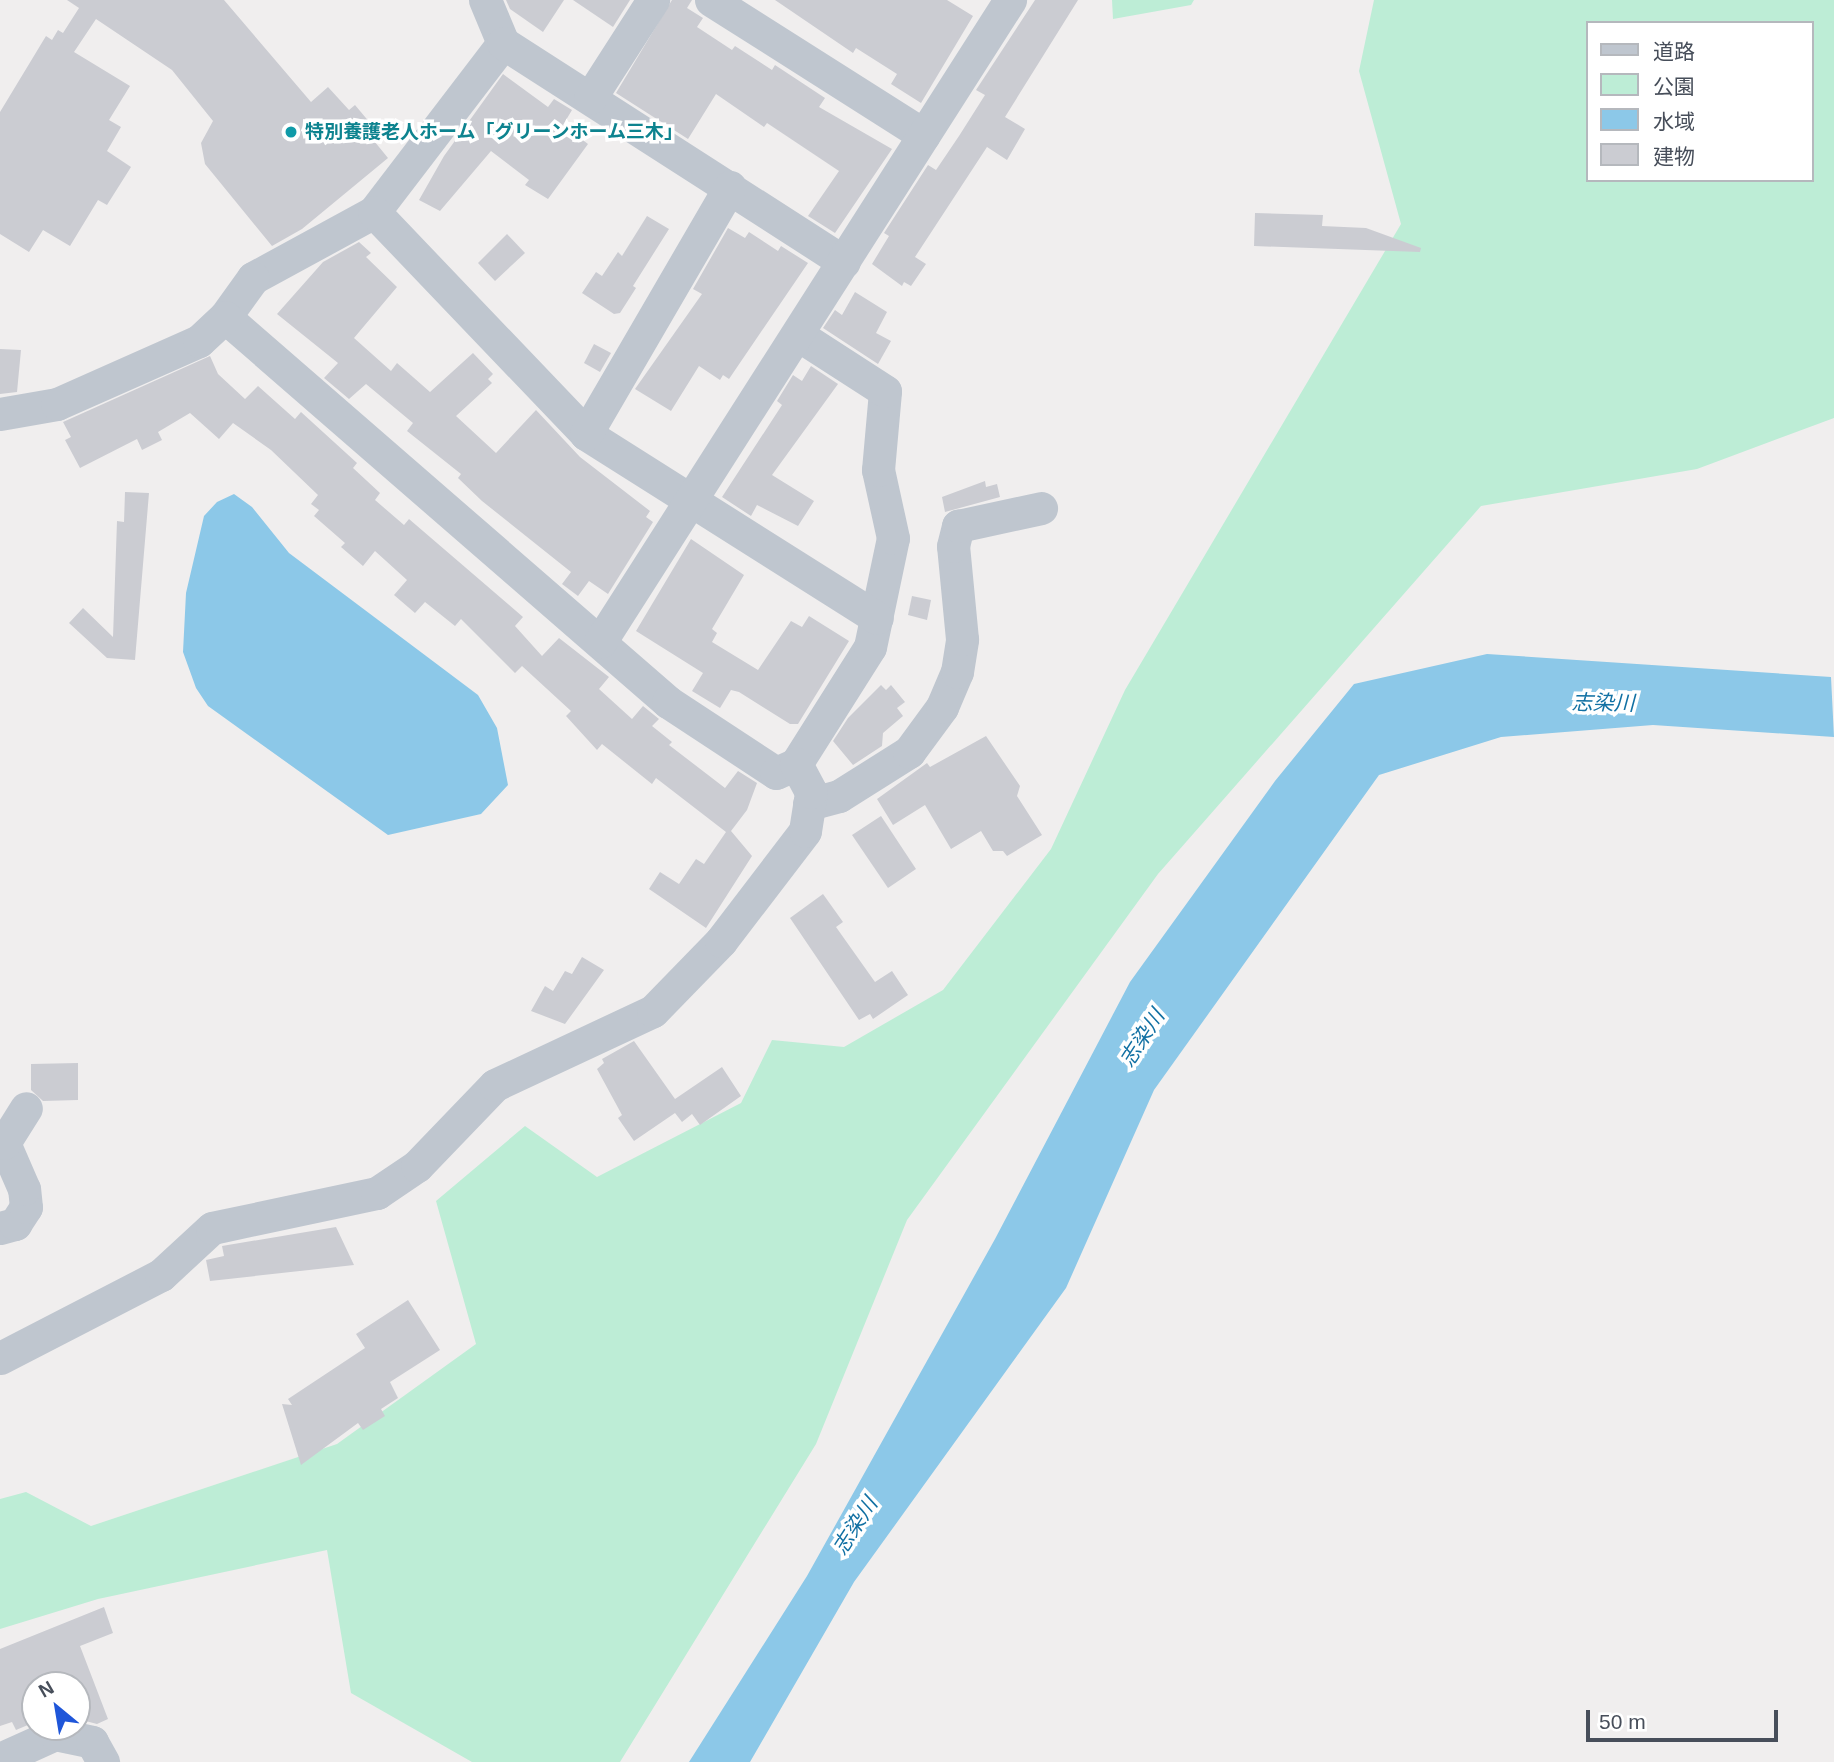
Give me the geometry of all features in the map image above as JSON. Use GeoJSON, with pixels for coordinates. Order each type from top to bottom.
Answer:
{"type":"FeatureCollection","features":[{"type":"Feature","properties":{"kind":"street"},"geometry":{"type":"LineString","coordinates":[[485,0],[503,43],[844,262]]}},
{"type":"Feature","properties":{"kind":"street"},"geometry":{"type":"LineString","coordinates":[[590,98],[653,0]]}},
{"type":"Feature","properties":{"kind":"street"},"geometry":{"type":"LineString","coordinates":[[711,0],[924,135]]}},
{"type":"Feature","properties":{"kind":"street"},"geometry":{"type":"LineString","coordinates":[[600,642],[798,335],[1006,1]]}},
{"type":"Feature","properties":{"kind":"street"},"geometry":{"type":"LineString","coordinates":[[0,414],[69,398],[199,341],[225,317],[253,278],[374,212],[503,43]]}},
{"type":"Feature","properties":{"kind":"street"},"geometry":{"type":"LineString","coordinates":[[586,434],[730,187]]}},
{"type":"Feature","properties":{"kind":"street"},"geometry":{"type":"LineString","coordinates":[[374,212],[586,434],[877,618]]}},
{"type":"Feature","properties":{"kind":"street"},"geometry":{"type":"LineString","coordinates":[[225,317],[668,702],[776,773],[796,764],[870,647],[893,538],[878,470],[885,391],[798,335]]}},
{"type":"Feature","properties":{"kind":"street"},"geometry":{"type":"LineString","coordinates":[[809,804],[839,796],[909,752],[942,707],[957,672],[962,639],[953,546],[958,526],[1041,508]]}},
{"type":"Feature","properties":{"kind":"street"},"geometry":{"type":"LineString","coordinates":[[0,1358],[161,1275],[212,1228],[377,1192],[417,1166],[495,1085],[653,1012],[721,941],[806,831],[811,792],[796,764]]}},
{"type":"Feature","properties":{"kind":"street"},"geometry":{"type":"LineString","coordinates":[[0,1228],[15,1224],[26,1207],[24,1189],[4,1143],[26,1108]]}},
{"type":"Feature","properties":{"kind":"street"},"geometry":{"type":"LineString","coordinates":[[0,1759],[55,1734],[92,1742],[103,1762]]}},
{"type":"Feature","properties":{"kind":"green space"},"geometry":{"type":"Polygon","coordinates":[[[1112,0],[1194,0],[1191,5],[1113,19],[1112,0]]]}},
{"type":"Feature","properties":{"kind":"green space"},"geometry":{"type":"Polygon","coordinates":[[[1374,0],[1834,0],[1834,418],[1697,469],[1481,506],[1158,874],[907,1220],[816,1444],[620,1762],[472,1762],[351,1693],[327,1550],[98,1599],[0,1629],[0,1499],[26,1492],[91,1526],[337,1444],[476,1344],[436,1201],[525,1126],[597,1177],[741,1103],[772,1040],[844,1047],[943,990],[1051,849],[1125,690],[1401,224],[1359,71],[1374,0]]]}},
{"type":"Feature","properties":{"kind":"water"},"geometry":{"type":"Polygon","coordinates":[[[234,494],[252,507],[289,553],[478,695],[497,728],[508,785],[481,814],[388,835],[208,706],[196,688],[183,652],[186,593],[204,516],[217,502],[234,494]]]}},
{"type":"Feature","properties":{"kind":"water","name":"志染川"},"geometry":{"type":"Polygon","coordinates":[[[1487,654],[1831,677],[1834,737],[1653,725],[1501,737],[1379,775],[1154,1090],[1066,1288],[854,1582],[750,1762],[689,1762],[807,1576],[995,1239],[1130,982],[1275,781],[1354,684],[1487,654]]]}},
{"type":"Feature","properties":{"kind":"building"},"geometry":{"type":"Polygon","coordinates":[[[67,0],[224,0],[311,102],[328,87],[349,110],[355,105],[376,130],[370,136],[388,158],[302,229],[272,246],[205,164],[201,143],[213,121],[172,70],[96,19],[74,52],[130,86],[109,120],[121,127],[107,151],[131,167],[107,205],[98,200],[70,246],[43,230],[29,252],[0,234],[0,112],[46,36],[52,40],[58,30],[63,33],[79,8],[67,0]]]}},
{"type":"Feature","properties":{"kind":"building"},"geometry":{"type":"Polygon","coordinates":[[[506,0],[564,0],[543,32],[510,9],[506,0]]]}},
{"type":"Feature","properties":{"kind":"building"},"geometry":{"type":"Polygon","coordinates":[[[573,0],[630,0],[613,27],[573,0]]]}},
{"type":"Feature","properties":{"kind":"building"},"geometry":{"type":"Polygon","coordinates":[[[672,0],[692,0],[687,8],[703,18],[697,27],[732,50],[735,46],[772,70],[775,65],[825,98],[819,107],[892,149],[835,233],[808,216],[839,171],[767,123],[764,127],[716,94],[688,139],[616,93],[672,0]]]}},
{"type":"Feature","properties":{"kind":"building"},"geometry":{"type":"Polygon","coordinates":[[[775,0],[947,0],[973,16],[921,103],[891,84],[897,74],[856,48],[853,53],[775,0]]]}},
{"type":"Feature","properties":{"kind":"building"},"geometry":{"type":"Polygon","coordinates":[[[1035,0],[1078,0],[1005,117],[1025,129],[1007,160],[987,147],[915,257],[926,264],[911,286],[904,282],[902,286],[872,264],[889,236],[884,233],[928,165],[936,170],[959,136],[985,95],[976,90],[1035,0]]]}},
{"type":"Feature","properties":{"kind":"building"},"geometry":{"type":"Polygon","coordinates":[[[503,74],[548,107],[554,99],[572,110],[563,125],[588,144],[548,199],[525,185],[529,180],[491,151],[440,211],[419,200],[444,156],[503,74]]]}},
{"type":"Feature","properties":{"kind":"building"},"geometry":{"type":"Polygon","coordinates":[[[1255,213],[1323,215],[1322,226],[1366,228],[1421,248],[1420,252],[1254,246],[1255,213]]]}},
{"type":"Feature","properties":{"kind":"building"},"geometry":{"type":"Polygon","coordinates":[[[647,216],[669,229],[633,286],[636,288],[620,313],[614,314],[582,293],[596,272],[602,276],[618,252],[622,256],[647,216]]]}},
{"type":"Feature","properties":{"kind":"building"},"geometry":{"type":"Polygon","coordinates":[[[728,228],[745,238],[749,232],[778,251],[781,246],[808,263],[729,379],[723,375],[720,380],[699,366],[671,411],[635,389],[702,294],[693,289],[728,228]]]}},
{"type":"Feature","properties":{"kind":"building"},"geometry":{"type":"Polygon","coordinates":[[[507,234],[525,253],[495,281],[478,263],[507,234]]]}},
{"type":"Feature","properties":{"kind":"building"},"geometry":{"type":"Polygon","coordinates":[[[359,242],[371,253],[366,257],[397,287],[354,338],[391,371],[397,363],[430,392],[473,353],[493,374],[488,379],[492,383],[456,416],[496,453],[536,410],[580,457],[650,511],[646,517],[653,522],[608,594],[589,581],[578,596],[562,584],[571,572],[482,501],[458,478],[461,474],[407,431],[413,423],[366,384],[349,399],[324,378],[338,363],[277,314],[323,262],[359,242]]]}},
{"type":"Feature","properties":{"kind":"building"},"geometry":{"type":"Polygon","coordinates":[[[855,292],[887,312],[876,333],[891,341],[878,364],[823,328],[835,310],[842,315],[855,292]]]}},
{"type":"Feature","properties":{"kind":"building"},"geometry":{"type":"Polygon","coordinates":[[[594,344],[611,353],[600,372],[584,363],[594,344]]]}},
{"type":"Feature","properties":{"kind":"building"},"geometry":{"type":"Polygon","coordinates":[[[0,349],[21,350],[17,392],[0,394],[0,349]]]}},
{"type":"Feature","properties":{"kind":"building"},"geometry":{"type":"Polygon","coordinates":[[[210,356],[218,374],[245,399],[258,386],[295,419],[301,412],[357,463],[353,468],[380,493],[375,500],[404,525],[409,519],[523,617],[515,626],[542,656],[559,638],[609,677],[599,689],[632,719],[643,706],[659,719],[652,726],[672,742],[669,745],[725,788],[738,771],[757,783],[747,810],[731,831],[752,856],[706,928],[649,889],[660,872],[679,884],[696,859],[704,864],[726,832],[656,778],[652,784],[602,744],[597,750],[566,716],[571,711],[522,666],[515,673],[461,619],[455,626],[425,602],[415,613],[394,595],[407,580],[375,551],[363,566],[341,547],[345,543],[314,516],[319,510],[311,504],[318,495],[271,450],[233,423],[219,439],[190,413],[158,432],[162,440],[142,450],[137,439],[80,468],[65,440],[71,437],[63,422],[210,356]]]}},
{"type":"Feature","properties":{"kind":"building"},"geometry":{"type":"Polygon","coordinates":[[[811,366],[838,384],[772,475],[814,501],[798,526],[757,505],[751,516],[722,497],[782,405],[777,401],[793,375],[802,381],[811,366]]]}},
{"type":"Feature","properties":{"kind":"building"},"geometry":{"type":"Polygon","coordinates":[[[985,481],[986,487],[997,484],[1000,497],[945,512],[942,497],[985,481]]]}},
{"type":"Feature","properties":{"kind":"building"},"geometry":{"type":"Polygon","coordinates":[[[125,492],[149,493],[135,660],[107,658],[69,623],[83,608],[113,637],[117,521],[124,522],[125,492]]]}},
{"type":"Feature","properties":{"kind":"building"},"geometry":{"type":"Polygon","coordinates":[[[691,539],[744,575],[712,629],[717,633],[712,642],[758,670],[791,621],[802,627],[809,616],[849,641],[798,724],[790,724],[739,692],[731,690],[720,708],[692,691],[703,673],[636,631],[691,539]]]}},
{"type":"Feature","properties":{"kind":"building"},"geometry":{"type":"Polygon","coordinates":[[[912,596],[931,600],[927,620],[908,615],[912,596]]]}},
{"type":"Feature","properties":{"kind":"building"},"geometry":{"type":"Polygon","coordinates":[[[881,685],[886,690],[891,685],[905,702],[897,708],[903,716],[883,733],[882,746],[853,765],[833,741],[848,718],[881,685]]]}},
{"type":"Feature","properties":{"kind":"building"},"geometry":{"type":"Polygon","coordinates":[[[986,736],[1020,786],[1017,796],[1042,835],[1007,856],[1003,851],[993,851],[981,831],[951,849],[925,805],[893,825],[877,799],[927,763],[930,767],[986,736]]]}},
{"type":"Feature","properties":{"kind":"building"},"geometry":{"type":"Polygon","coordinates":[[[881,816],[916,869],[888,888],[852,835],[881,816]]]}},
{"type":"Feature","properties":{"kind":"building"},"geometry":{"type":"Polygon","coordinates":[[[823,894],[843,922],[836,927],[875,982],[892,971],[908,995],[873,1019],[870,1014],[859,1020],[790,918],[823,894]]]}},
{"type":"Feature","properties":{"kind":"building"},"geometry":{"type":"Polygon","coordinates":[[[582,957],[604,970],[565,1024],[531,1011],[545,986],[553,991],[565,971],[572,974],[582,957]]]}},
{"type":"Feature","properties":{"kind":"building"},"geometry":{"type":"Polygon","coordinates":[[[634,1041],[675,1099],[722,1067],[741,1096],[700,1125],[692,1114],[682,1122],[675,1113],[634,1141],[618,1118],[622,1115],[597,1069],[604,1063],[602,1059],[634,1041]]]}},
{"type":"Feature","properties":{"kind":"building"},"geometry":{"type":"Polygon","coordinates":[[[78,1063],[78,1100],[43,1101],[31,1090],[31,1064],[78,1063]]]}},
{"type":"Feature","properties":{"kind":"building"},"geometry":{"type":"Polygon","coordinates":[[[336,1227],[354,1265],[210,1281],[206,1260],[224,1256],[222,1246],[336,1227]]]}},
{"type":"Feature","properties":{"kind":"building"},"geometry":{"type":"Polygon","coordinates":[[[408,1300],[440,1350],[390,1382],[398,1398],[381,1409],[385,1416],[363,1430],[358,1423],[301,1465],[282,1404],[292,1405],[288,1399],[365,1348],[356,1334],[408,1300]]]}},
{"type":"Feature","properties":{"kind":"building"},"geometry":{"type":"Polygon","coordinates":[[[104,1607],[113,1633],[80,1646],[90,1671],[21,1671],[21,1728],[16,1730],[12,1722],[0,1726],[0,1649],[104,1607]]]}},
{"type":"Feature","properties":{"kind":"building"},"geometry":{"type":"Polygon","coordinates":[[[91,1675],[108,1719],[97,1724],[91,1722],[91,1675]]]}},
{"type":"Feature","properties":{"kind":"place","name":"特別養護老人ホーム「グリーンホーム三木」"},"geometry":{"type":"Point","coordinates":[291,132]}}]}
